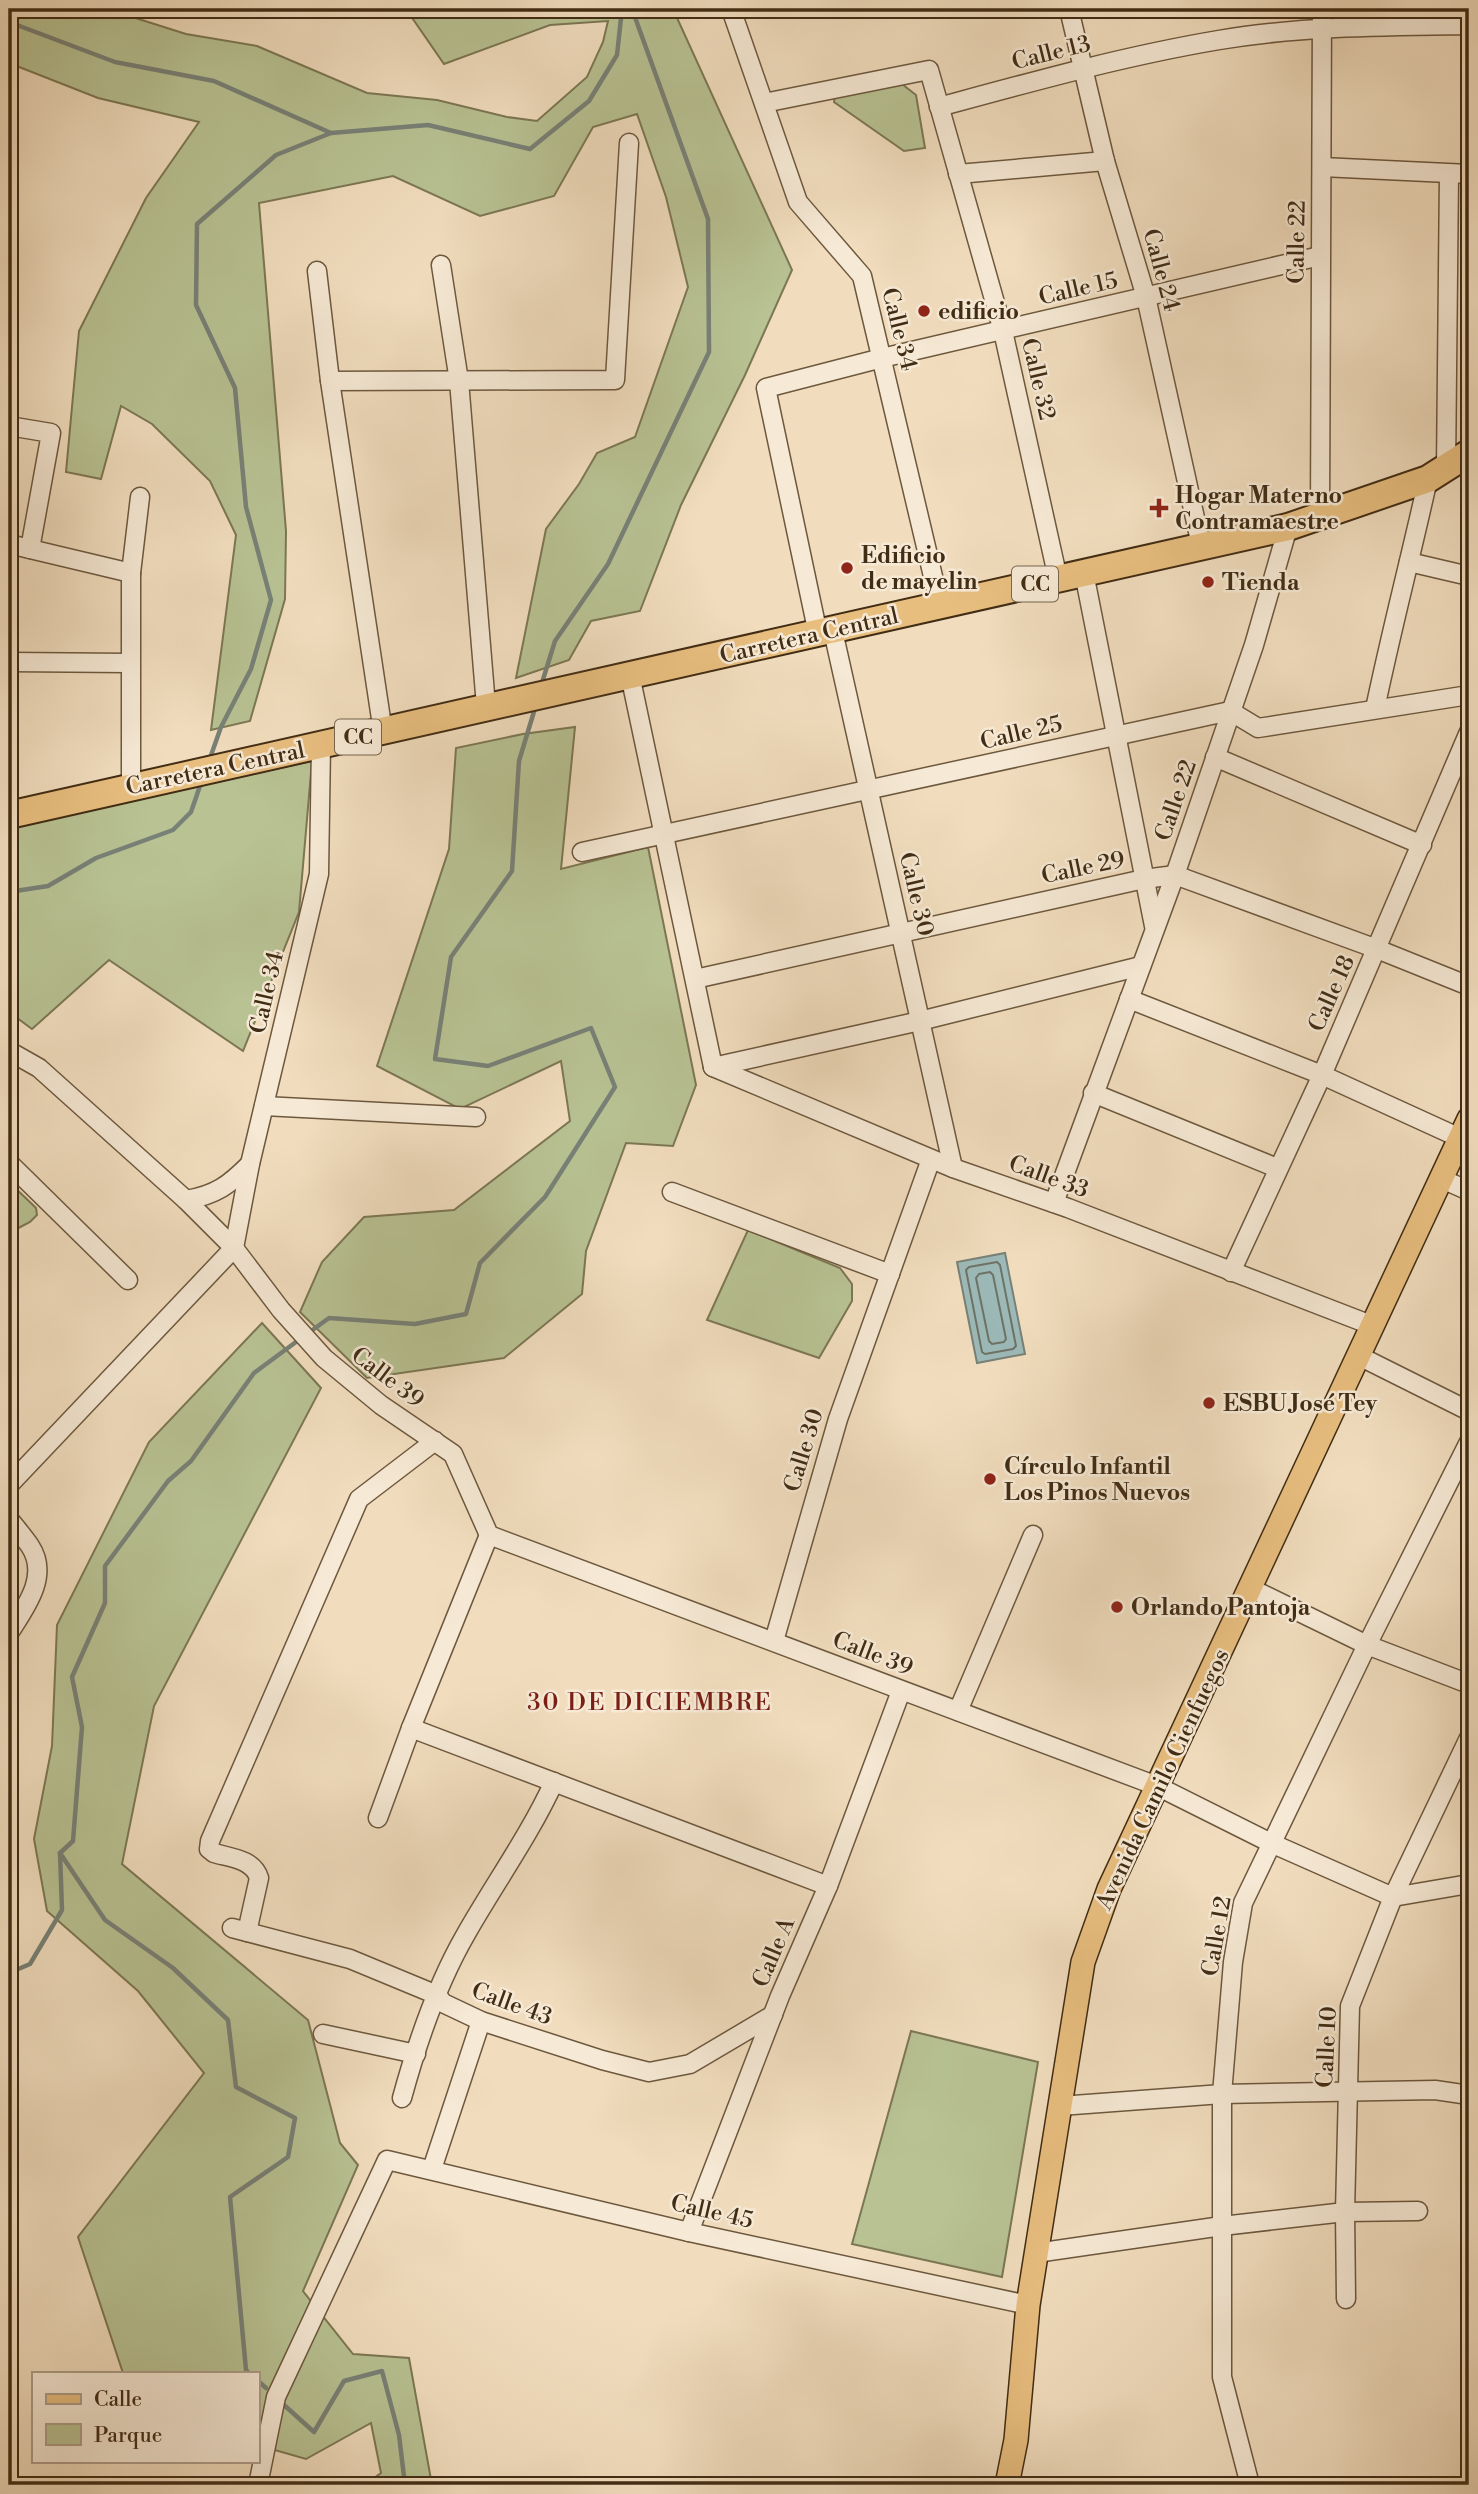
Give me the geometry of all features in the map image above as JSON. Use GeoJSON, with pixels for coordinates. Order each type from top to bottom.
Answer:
{"type":"FeatureCollection","features":[{"type":"Feature","properties":{"kind":"highway","name":"Carretera Central"},"geometry":{"type":"LineString","coordinates":[[9,814],[1288,527],[1320,518],[1437,474],[1469,453]]}},
{"type":"Feature","properties":{"kind":"main road","name":"Avenida Camilo Cienfuegos"},"geometry":{"type":"LineString","coordinates":[[1007,2485],[1016,2440],[1028,2305],[1083,1962],[1109,1889],[1465,1129]]}},
{"type":"Feature","properties":{"kind":"street","name":"Calle 34"},"geometry":{"type":"LineString","coordinates":[[731,9],[798,202],[862,276],[940,606]]}},
{"type":"Feature","properties":{"kind":"street","name":"Calle 24"},"geometry":{"type":"LineString","coordinates":[[1069,9],[1105,161],[1146,297],[1201,545]]}},
{"type":"Feature","properties":{"kind":"street","name":"Calle 22"},"geometry":{"type":"LineString","coordinates":[[1320,518],[1322,9]]}},
{"type":"Feature","properties":{"kind":"street","name":"Calle 13"},"geometry":{"type":"LineString","coordinates":[[939,107],[1083,69],[1221,39],[1336,26],[1469,25]]}},
{"type":"Feature","properties":{"kind":"street","name":"Calle 32"},"geometry":{"type":"LineString","coordinates":[[764,103],[929,70],[1003,331],[1058,579]]}},
{"type":"Feature","properties":{"kind":"street"},"geometry":{"type":"LineString","coordinates":[[330,381],[615,380],[629,143]]}},
{"type":"Feature","properties":{"kind":"street"},"geometry":{"type":"LineString","coordinates":[[958,174],[1105,161]]}},
{"type":"Feature","properties":{"kind":"street"},"geometry":{"type":"LineString","coordinates":[[1322,167],[1469,174]]}},
{"type":"Feature","properties":{"kind":"street"},"geometry":{"type":"LineString","coordinates":[[1376,709],[1393,620],[1437,474],[1449,174]]}},
{"type":"Feature","properties":{"kind":"street","name":"Calle 15"},"geometry":{"type":"LineString","coordinates":[[766,388],[882,358],[1320,256]]}},
{"type":"Feature","properties":{"kind":"street"},"geometry":{"type":"LineString","coordinates":[[441,265],[459,381],[495,704]]}},
{"type":"Feature","properties":{"kind":"street"},"geometry":{"type":"LineString","coordinates":[[317,271],[330,381],[383,732]]}},
{"type":"Feature","properties":{"kind":"street","name":"Calle 30"},"geometry":{"type":"LineString","coordinates":[[766,388],[825,633],[869,791],[953,1168]]}},
{"type":"Feature","properties":{"kind":"street"},"geometry":{"type":"LineString","coordinates":[[9,426],[51,433],[30,549]]}},
{"type":"Feature","properties":{"kind":"street"},"geometry":{"type":"LineString","coordinates":[[131,787],[131,573],[140,497]]}},
{"type":"Feature","properties":{"kind":"street","name":"Calle 22"},"geometry":{"type":"LineString","coordinates":[[1054,1203],[1154,926],[1175,876],[1254,645],[1288,527]]}},
{"type":"Feature","properties":{"kind":"street"},"geometry":{"type":"LineString","coordinates":[[9,544],[131,573]]}},
{"type":"Feature","properties":{"kind":"street"},"geometry":{"type":"LineString","coordinates":[[1409,562],[1469,576]]}},
{"type":"Feature","properties":{"kind":"street"},"geometry":{"type":"LineString","coordinates":[[1084,573],[1154,926]]}},
{"type":"Feature","properties":{"kind":"street"},"geometry":{"type":"LineString","coordinates":[[9,662],[129,663]]}},
{"type":"Feature","properties":{"kind":"street"},"geometry":{"type":"LineString","coordinates":[[630,675],[713,1067],[920,1021],[1141,965]]}},
{"type":"Feature","properties":{"kind":"street"},"geometry":{"type":"LineString","coordinates":[[1230,711],[1258,728],[1469,695]]}},
{"type":"Feature","properties":{"kind":"street","name":"Calle 25"},"geometry":{"type":"LineString","coordinates":[[582,852],[1230,711]]}},
{"type":"Feature","properties":{"kind":"street","name":"Calle 18"},"geometry":{"type":"LineString","coordinates":[[1231,1272],[1322,1074],[1469,732]]}},
{"type":"Feature","properties":{"kind":"street","name":"Calle 34"},"geometry":{"type":"LineString","coordinates":[[234,1248],[250,1164],[319,874],[321,745]]}},
{"type":"Feature","properties":{"kind":"street"},"geometry":{"type":"LineString","coordinates":[[1215,757],[1422,845]]}},
{"type":"Feature","properties":{"kind":"street","name":"Calle 29"},"geometry":{"type":"LineString","coordinates":[[695,979],[1144,879],[1175,876],[1377,949],[1469,986]]}},
{"type":"Feature","properties":{"kind":"street"},"geometry":{"type":"LineString","coordinates":[[1129,999],[1465,1129]]}},
{"type":"Feature","properties":{"kind":"street","name":"Calle 39"},"geometry":{"type":"LineString","coordinates":[[9,1051],[39,1068],[186,1200],[234,1248],[281,1310],[324,1358],[381,1405],[453,1454],[489,1535],[1157,1786],[1271,1843],[1393,1897]]}},
{"type":"Feature","properties":{"kind":"street","name":"Calle 33"},"geometry":{"type":"LineString","coordinates":[[713,1067],[953,1168],[1054,1203],[1371,1325]]}},
{"type":"Feature","properties":{"kind":"street"},"geometry":{"type":"LineString","coordinates":[[1093,1093],[1277,1168]]}},
{"type":"Feature","properties":{"kind":"street"},"geometry":{"type":"LineString","coordinates":[[264,1106],[476,1117]]}},
{"type":"Feature","properties":{"kind":"street","name":"Calle 30"},"geometry":{"type":"LineString","coordinates":[[774,1641],[838,1419],[931,1159]]}},
{"type":"Feature","properties":{"kind":"street"},"geometry":{"type":"LineString","coordinates":[[9,1163],[128,1280]]}},
{"type":"Feature","properties":{"kind":"street"},"geometry":{"type":"LineString","coordinates":[[186,1200],[206,1197],[230,1184],[250,1164]]}},
{"type":"Feature","properties":{"kind":"street"},"geometry":{"type":"LineString","coordinates":[[1442,1179],[1469,1191]]}},
{"type":"Feature","properties":{"kind":"street"},"geometry":{"type":"LineString","coordinates":[[672,1192],[890,1274]]}},
{"type":"Feature","properties":{"kind":"street"},"geometry":{"type":"LineString","coordinates":[[9,1485],[234,1248]]}},
{"type":"Feature","properties":{"kind":"street"},"geometry":{"type":"LineString","coordinates":[[1359,1356],[1469,1411]]}},
{"type":"Feature","properties":{"kind":"street","name":"Calle 43"},"geometry":{"type":"LineString","coordinates":[[435,1441],[359,1499],[210,1841],[209,1849],[214,1853],[251,1864],[260,1878],[240,1931],[350,1959],[437,1995],[443,2004],[481,2021],[602,2060],[649,2072],[690,2064],[773,2015]]}},
{"type":"Feature","properties":{"kind":"street","name":"Calle 12"},"geometry":{"type":"LineString","coordinates":[[1250,2485],[1222,2377],[1222,2094],[1233,1962],[1243,1903],[1367,1645],[1469,1443]]}},
{"type":"Feature","properties":{"kind":"street"},"geometry":{"type":"LineString","coordinates":[[9,1519],[32,1549],[39,1577],[27,1605],[9,1633]]}},
{"type":"Feature","properties":{"kind":"street"},"geometry":{"type":"LineString","coordinates":[[379,1818],[411,1728],[489,1535]]}},
{"type":"Feature","properties":{"kind":"street"},"geometry":{"type":"LineString","coordinates":[[958,1711],[1033,1535]]}},
{"type":"Feature","properties":{"kind":"street"},"geometry":{"type":"LineString","coordinates":[[1250,1588],[1367,1645],[1469,1684]]}},
{"type":"Feature","properties":{"kind":"street","name":"Calle A"},"geometry":{"type":"LineString","coordinates":[[689,2232],[773,2015],[828,1886],[901,1691]]}},
{"type":"Feature","properties":{"kind":"street"},"geometry":{"type":"LineString","coordinates":[[411,1728],[828,1886]]}},
{"type":"Feature","properties":{"kind":"street","name":"Calle 10"},"geometry":{"type":"LineString","coordinates":[[1346,2299],[1345,2213],[1350,2006],[1393,1897],[1469,1738]]}},
{"type":"Feature","properties":{"kind":"street"},"geometry":{"type":"LineString","coordinates":[[402,2098],[437,1995],[464,1937],[540,1813],[554,1782]]}},
{"type":"Feature","properties":{"kind":"street"},"geometry":{"type":"LineString","coordinates":[[1393,1897],[1469,1884]]}},
{"type":"Feature","properties":{"kind":"street"},"geometry":{"type":"LineString","coordinates":[[432,2169],[481,2021]]}},
{"type":"Feature","properties":{"kind":"street"},"geometry":{"type":"LineString","coordinates":[[323,2034],[416,2054]]}},
{"type":"Feature","properties":{"kind":"street"},"geometry":{"type":"LineString","coordinates":[[1060,2106],[1222,2094],[1348,2094],[1435,2090],[1469,2095]]}},
{"type":"Feature","properties":{"kind":"street","name":"Calle 45"},"geometry":{"type":"LineString","coordinates":[[258,2485],[276,2397],[387,2160],[689,2232],[1028,2305]]}},
{"type":"Feature","properties":{"kind":"street"},"geometry":{"type":"LineString","coordinates":[[1036,2253],[1222,2226],[1345,2213],[1418,2211]]}},
{"type":"Feature","properties":{"kind":"green space"},"geometry":{"type":"Polygon","coordinates":[[[9,9],[107,9],[186,34],[257,46],[367,93],[437,100],[507,117],[537,121],[587,77],[603,42],[608,21],[550,25],[444,64],[406,9],[673,9],[792,270],[745,375],[681,505],[640,611],[591,621],[569,660],[516,678],[546,529],[579,484],[597,453],[635,437],[688,287],[666,197],[637,114],[593,127],[554,196],[480,216],[393,176],[259,203],[286,531],[285,599],[250,721],[211,730],[236,535],[210,481],[152,424],[121,406],[101,479],[66,472],[79,331],[146,198],[199,122],[98,98],[9,63],[9,9]]]}},
{"type":"Feature","properties":{"kind":"green space"},"geometry":{"type":"Polygon","coordinates":[[[902,84],[916,95],[925,148],[904,151],[834,102],[835,94],[902,84]]]}},
{"type":"Feature","properties":{"kind":"green space"},"geometry":{"type":"Polygon","coordinates":[[[575,727],[561,869],[648,847],[696,1085],[673,1146],[626,1143],[586,1251],[582,1294],[504,1358],[367,1378],[300,1312],[322,1262],[364,1217],[454,1210],[570,1121],[561,1061],[460,1109],[377,1066],[449,849],[456,748],[523,734],[575,727]]]}},
{"type":"Feature","properties":{"kind":"green space"},"geometry":{"type":"Polygon","coordinates":[[[312,761],[299,912],[243,1051],[109,960],[32,1029],[9,1012],[9,828],[312,761]]]}},
{"type":"Feature","properties":{"kind":"green space"},"geometry":{"type":"Polygon","coordinates":[[[9,1182],[36,1208],[37,1215],[30,1222],[9,1233],[9,1182]]]}},
{"type":"Feature","properties":{"kind":"green space"},"geometry":{"type":"Polygon","coordinates":[[[748,1230],[840,1268],[852,1284],[852,1301],[819,1358],[707,1320],[748,1230]]]}},
{"type":"Feature","properties":{"kind":"green space"},"geometry":{"type":"Polygon","coordinates":[[[262,1323],[321,1388],[154,1706],[122,1864],[308,2020],[340,2143],[358,2165],[303,2291],[353,2354],[409,2358],[432,2485],[364,2485],[381,2473],[371,2423],[306,2459],[259,2446],[259,2372],[123,2372],[78,2237],[204,2073],[138,1991],[47,1911],[34,1839],[52,1746],[57,1625],[149,1442],[262,1323]]]}},
{"type":"Feature","properties":{"kind":"green space"},"geometry":{"type":"Polygon","coordinates":[[[911,2031],[1038,2062],[1002,2277],[852,2244],[911,2031]]]}},
{"type":"Feature","properties":{"kind":"water"},"geometry":{"type":"Polygon","coordinates":[[[1005,1253],[1025,1354],[977,1363],[957,1262],[1005,1253]]]}},
{"type":"Feature","properties":{"kind":"waterway"},"geometry":{"type":"LineString","coordinates":[[209,761],[221,727],[251,669],[271,600],[246,507],[235,388],[196,305],[197,224],[276,155],[331,133],[428,125],[530,149],[589,101],[617,55],[622,9]]}},
{"type":"Feature","properties":{"kind":"waterway"},"geometry":{"type":"LineString","coordinates":[[541,686],[555,641],[608,564],[709,352],[708,219],[632,9]]}},
{"type":"Feature","properties":{"kind":"waterway"},"geometry":{"type":"LineString","coordinates":[[9,22],[115,62],[214,81],[331,133]]}},
{"type":"Feature","properties":{"kind":"waterway"},"geometry":{"type":"LineString","coordinates":[[307,1334],[329,1318],[415,1324],[466,1314],[480,1263],[545,1197],[615,1087],[591,1028],[488,1066],[435,1059],[451,957],[512,871],[519,761],[536,705]]}},
{"type":"Feature","properties":{"kind":"waterway"},"geometry":{"type":"LineString","coordinates":[[9,892],[48,886],[96,858],[173,830],[191,812],[201,783]]}},
{"type":"Feature","properties":{"kind":"waterway"},"geometry":{"type":"LineString","coordinates":[[248,2372],[230,2197],[288,2157],[295,2118],[236,2087],[228,2020],[173,1968],[105,1920],[60,1853],[73,1841],[82,1727],[72,1677],[105,1603],[105,1566],[168,1481],[191,1461],[254,1373],[300,1339]]}},
{"type":"Feature","properties":{"kind":"waterway"},"geometry":{"type":"LineString","coordinates":[[9,1973],[30,1964],[62,1910],[60,1853]]}},
{"type":"Feature","properties":{"kind":"waterway"},"geometry":{"type":"LineString","coordinates":[[284,2405],[314,2432],[344,2381],[382,2371],[399,2435],[405,2485]]}},
{"type":"Feature","properties":{"kind":"waterway"},"geometry":{"type":"LineString","coordinates":[[259,2382],[266,2388]]}},
{"type":"Feature","properties":{"kind":"place","name":"edificio"},"geometry":{"type":"Point","coordinates":[924,311]}},
{"type":"Feature","properties":{"kind":"place","name":"Hogar Materno Contramaestre"},"geometry":{"type":"Point","coordinates":[1159,508]}},
{"type":"Feature","properties":{"kind":"place","name":"Edificio de mayelin"},"geometry":{"type":"Point","coordinates":[847,568]}},
{"type":"Feature","properties":{"kind":"place","name":"Tienda"},"geometry":{"type":"Point","coordinates":[1208,582]}},
{"type":"Feature","properties":{"kind":"place","name":"ESBU José Tey"},"geometry":{"type":"Point","coordinates":[1209,1403]}},
{"type":"Feature","properties":{"kind":"place","name":"Círculo Infantil Los Pinos Nuevos"},"geometry":{"type":"Point","coordinates":[990,1479]}},
{"type":"Feature","properties":{"kind":"place","name":"Orlando Pantoja"},"geometry":{"type":"Point","coordinates":[1117,1607]}},
{"type":"Feature","properties":{"kind":"district","name":"30 DE DICIEMBRE"},"geometry":{"type":"Point","coordinates":[650,1702]}}]}
